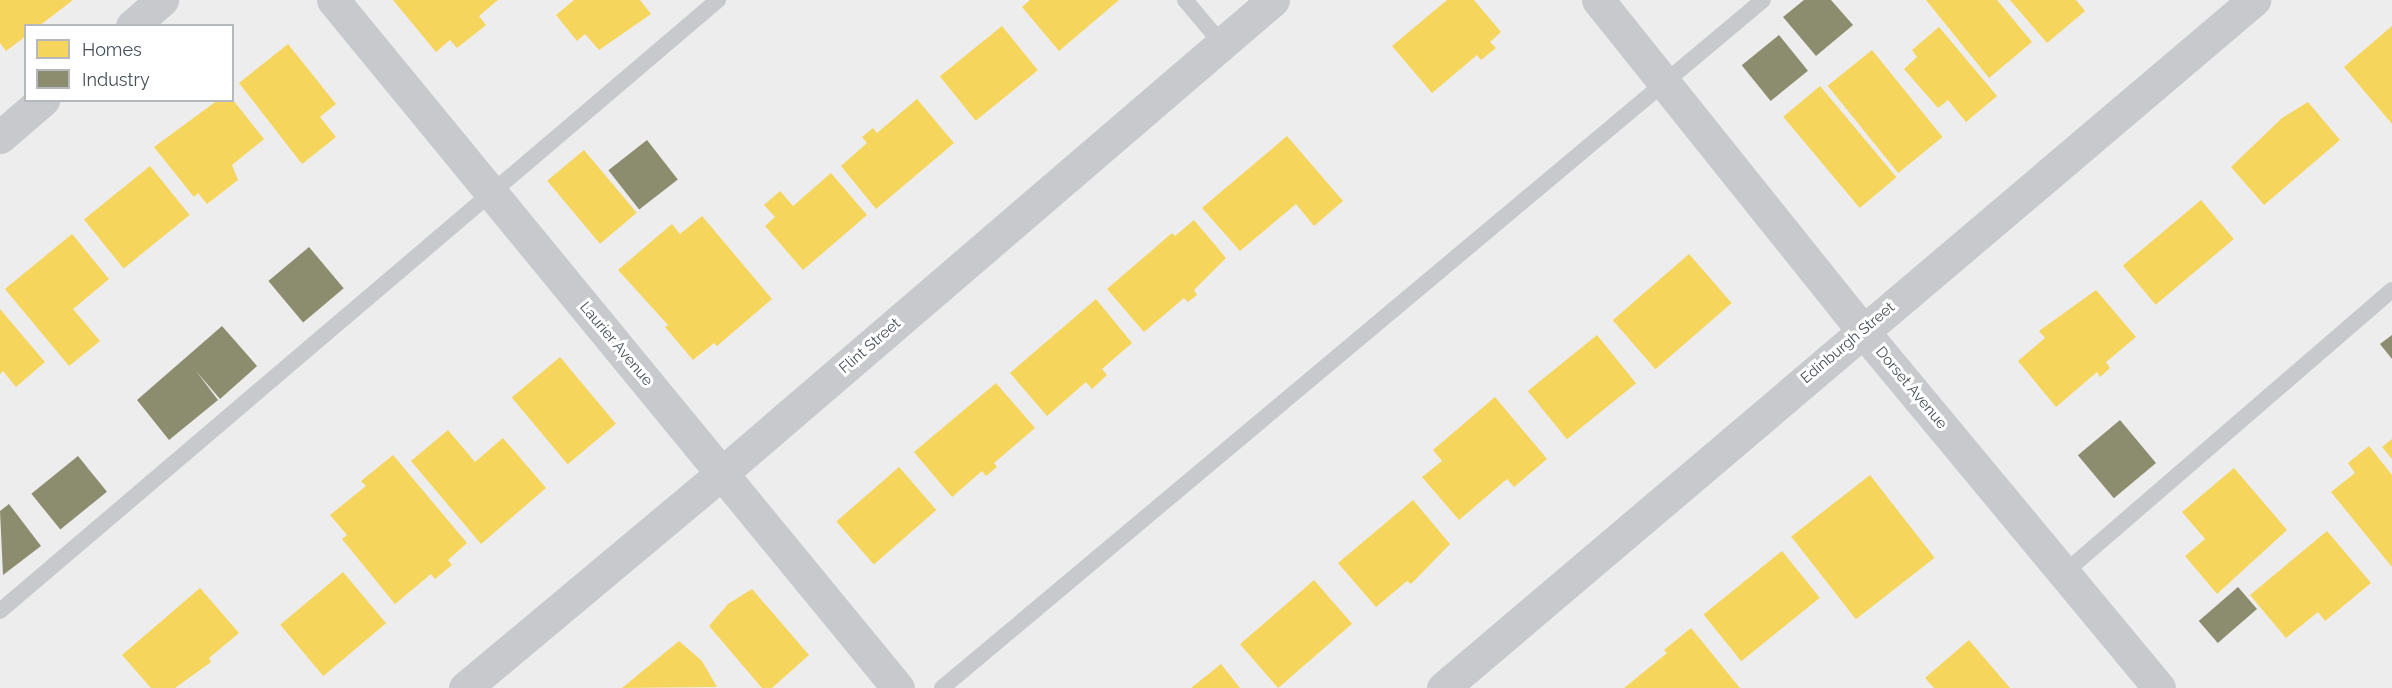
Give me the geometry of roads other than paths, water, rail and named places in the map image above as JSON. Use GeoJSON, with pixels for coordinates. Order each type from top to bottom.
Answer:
{"type":"FeatureCollection","features":[{"type":"Feature","properties":{"kind":"street"},"geometry":{"type":"LineString","coordinates":[[134,24],[162,0]]}},
{"type":"Feature","properties":{"kind":"street","name":"Laurier Avenue"},"geometry":{"type":"LineString","coordinates":[[333,0],[898,688]]}},
{"type":"Feature","properties":{"kind":"street","name":"Flint Street"},"geometry":{"type":"LineString","coordinates":[[465,688],[722,473],[1273,0]]}},
{"type":"Feature","properties":{"kind":"street","name":"Dorset Avenue"},"geometry":{"type":"LineString","coordinates":[[1598,0],[1666,81],[1862,330],[2159,688]]}},
{"type":"Feature","properties":{"kind":"street","name":"Edinburgh Street"},"geometry":{"type":"LineString","coordinates":[[1443,688],[1862,330],[2254,0]]}},
{"type":"Feature","properties":{"kind":"street"},"geometry":{"type":"LineString","coordinates":[[0,137],[41,102]]}},
{"type":"Feature","properties":{"kind":"lane"},"geometry":{"type":"LineString","coordinates":[[0,611],[718,0]]}},
{"type":"Feature","properties":{"kind":"lane"},"geometry":{"type":"LineString","coordinates":[[1185,0],[1222,44]]}},
{"type":"Feature","properties":{"kind":"lane"},"geometry":{"type":"LineString","coordinates":[[942,688],[1762,0]]}},
{"type":"Feature","properties":{"kind":"lane"},"geometry":{"type":"LineString","coordinates":[[2064,573],[2392,290]]}}]}
